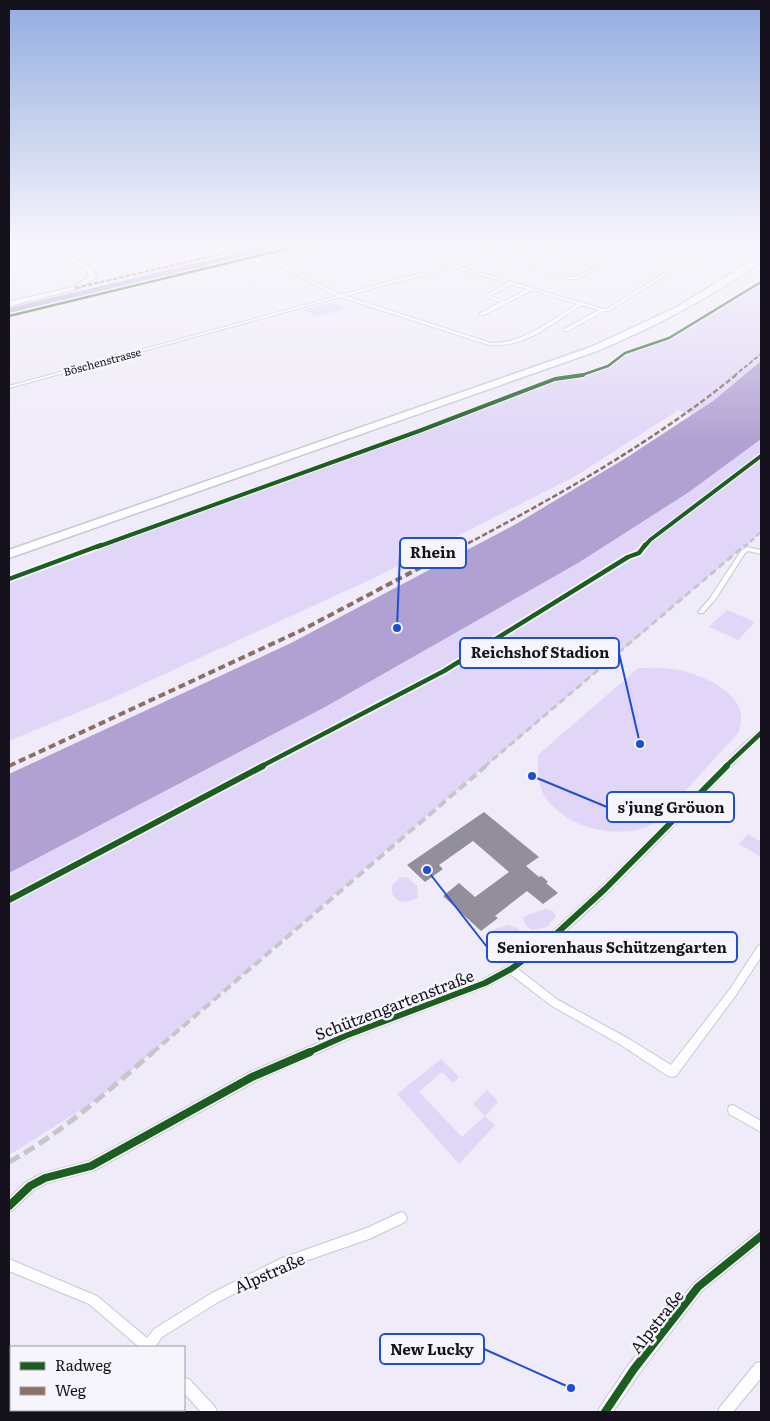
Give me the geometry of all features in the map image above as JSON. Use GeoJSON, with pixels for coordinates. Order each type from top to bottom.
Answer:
{"type":"FeatureCollection","features":[{"type":"Feature","properties":{"kind":"highway"},"geometry":{"type":"LineString","coordinates":[[9,544],[620,332],[667,309]]}},
{"type":"Feature","properties":{"kind":"highway"},"geometry":{"type":"LineString","coordinates":[[9,554],[586,352],[680,309]]}},
{"type":"Feature","properties":{"kind":"street","name":"Böschenstrasse"},"geometry":{"type":"LineString","coordinates":[[9,387],[292,309]]}},
{"type":"Feature","properties":{"kind":"street"},"geometry":{"type":"LineString","coordinates":[[383,309],[498,345],[533,334],[571,309]]}},
{"type":"Feature","properties":{"kind":"street"},"geometry":{"type":"LineString","coordinates":[[482,314],[491,309]]}},
{"type":"Feature","properties":{"kind":"street"},"geometry":{"type":"LineString","coordinates":[[566,330],[603,310],[609,309]]}},
{"type":"Feature","properties":{"kind":"street"},"geometry":{"type":"LineString","coordinates":[[701,612],[743,552],[747,549],[761,552]]}},
{"type":"Feature","properties":{"kind":"street","name":"Schützengartenstraße"},"geometry":{"type":"LineString","coordinates":[[9,1206],[30,1186],[45,1178],[92,1166],[252,1077],[345,1036],[479,986],[512,969],[544,945],[610,884],[761,733]]}},
{"type":"Feature","properties":{"kind":"street"},"geometry":{"type":"LineString","coordinates":[[512,969],[555,1003],[625,1042],[672,1072],[733,992],[761,949]]}},
{"type":"Feature","properties":{"kind":"street"},"geometry":{"type":"LineString","coordinates":[[733,1110],[761,1127]]}},
{"type":"Feature","properties":{"kind":"street","name":"Alpstraße"},"geometry":{"type":"LineString","coordinates":[[149,1346],[158,1334],[216,1297],[286,1262],[369,1232],[401,1218]]}},
{"type":"Feature","properties":{"kind":"street","name":"Alpstraße"},"geometry":{"type":"LineString","coordinates":[[605,1412],[634,1369],[698,1287],[761,1236]]}},
{"type":"Feature","properties":{"kind":"street"},"geometry":{"type":"LineString","coordinates":[[9,1265],[93,1300],[147,1346]]}},
{"type":"Feature","properties":{"kind":"street"},"geometry":{"type":"LineString","coordinates":[[725,1412],[761,1368]]}},
{"type":"Feature","properties":{"kind":"street"},"geometry":{"type":"LineString","coordinates":[[185,1385],[210,1412]]}},
{"type":"Feature","properties":{"kind":"shaded area"},"geometry":{"type":"Polygon","coordinates":[[[9,309],[24,309],[9,313],[9,309]]]}},
{"type":"Feature","properties":{"kind":"shaded area"},"geometry":{"type":"Polygon","coordinates":[[[306,309],[345,309],[317,317],[304,310],[306,309]]]}},
{"type":"Feature","properties":{"kind":"shaded area"},"geometry":{"type":"Polygon","coordinates":[[[720,309],[761,309],[761,361],[713,401],[692,415],[674,409],[677,411],[574,477],[376,577],[110,699],[9,741],[9,579],[419,431],[555,379],[572,376],[592,382],[581,378],[610,366],[625,355],[679,335],[720,309]]]}},
{"type":"Feature","properties":{"kind":"shaded area"},"geometry":{"type":"Polygon","coordinates":[[[761,361],[761,439],[689,492],[578,563],[325,707],[9,873],[9,774],[291,643],[516,524],[626,458],[713,401],[761,361]]]}},
{"type":"Feature","properties":{"kind":"shaded area"},"geometry":{"type":"Polygon","coordinates":[[[761,439],[761,532],[98,1099],[9,1155],[9,873],[277,732],[761,439]]]}},
{"type":"Feature","properties":{"kind":"shaded area"},"geometry":{"type":"Polygon","coordinates":[[[727,610],[755,622],[738,640],[709,627],[727,610]]]}},
{"type":"Feature","properties":{"kind":"shaded area"},"geometry":{"type":"Polygon","coordinates":[[[638,668],[680,670],[699,676],[718,686],[733,698],[740,708],[739,732],[660,819],[639,829],[626,831],[613,832],[587,827],[566,817],[545,797],[538,775],[538,755],[638,668]]]}},
{"type":"Feature","properties":{"kind":"shaded area"},"geometry":{"type":"Polygon","coordinates":[[[748,834],[761,842],[761,857],[739,844],[748,834]]]}},
{"type":"Feature","properties":{"kind":"shaded area"},"geometry":{"type":"Polygon","coordinates":[[[407,877],[417,886],[418,897],[404,902],[399,901],[393,895],[392,885],[400,878],[407,877]]]}},
{"type":"Feature","properties":{"kind":"shaded area"},"geometry":{"type":"Polygon","coordinates":[[[546,909],[553,911],[556,916],[547,927],[533,930],[526,926],[523,918],[546,909]]]}},
{"type":"Feature","properties":{"kind":"shaded area"},"geometry":{"type":"Polygon","coordinates":[[[507,925],[518,929],[524,940],[517,952],[504,960],[492,953],[489,949],[488,941],[489,936],[494,931],[507,925]]]}},
{"type":"Feature","properties":{"kind":"shaded area"},"geometry":{"type":"Polygon","coordinates":[[[441,1059],[459,1077],[453,1083],[442,1072],[419,1092],[462,1137],[485,1116],[495,1125],[459,1164],[397,1094],[441,1059]]]}},
{"type":"Feature","properties":{"kind":"shaded area"},"geometry":{"type":"Polygon","coordinates":[[[487,1090],[497,1100],[497,1103],[485,1116],[473,1104],[487,1090]]]}},
{"type":"Feature","properties":{"kind":"building"},"geometry":{"type":"Polygon","coordinates":[[[484,812],[539,857],[526,866],[539,877],[544,878],[548,882],[546,883],[558,893],[543,904],[527,891],[495,916],[498,918],[481,931],[443,896],[459,883],[475,897],[509,872],[473,841],[439,865],[443,869],[425,882],[407,865],[484,812]]]}},
{"type":"Feature","properties":{"kind":"railway"},"geometry":{"type":"LineString","coordinates":[[744,547],[761,532]]}},
{"type":"Feature","properties":{"kind":"railway"},"geometry":{"type":"LineString","coordinates":[[484,767],[745,545]]}},
{"type":"Feature","properties":{"kind":"railway"},"geometry":{"type":"LineString","coordinates":[[152,1053],[486,766]]}},
{"type":"Feature","properties":{"kind":"railway"},"geometry":{"type":"LineString","coordinates":[[9,1162],[29,1151],[66,1125],[153,1052]]}},
{"type":"Feature","properties":{"kind":"marked path"},"geometry":{"type":"LineString","coordinates":[[9,766],[302,630],[519,516],[644,441],[723,385],[761,354]]}},
{"type":"Feature","properties":{"kind":"cycle path"},"geometry":{"type":"LineString","coordinates":[[9,316],[37,309]]}},
{"type":"Feature","properties":{"kind":"cycle path"},"geometry":{"type":"LineString","coordinates":[[9,579],[351,456],[555,379],[596,371],[608,366],[625,353],[669,338],[716,309]]}},
{"type":"Feature","properties":{"kind":"cycle path"},"geometry":{"type":"LineString","coordinates":[[9,900],[444,671],[628,557],[639,553],[650,540],[761,456]]}},
{"type":"Feature","properties":{"kind":"cycle path"},"geometry":{"type":"LineString","coordinates":[[9,1206],[30,1186],[45,1178],[91,1166],[252,1077],[345,1036],[485,983],[511,969],[544,945],[605,889],[761,733]]}},
{"type":"Feature","properties":{"kind":"cycle path"},"geometry":{"type":"LineString","coordinates":[[605,1412],[634,1369],[698,1287],[761,1236]]}},
{"type":"Feature","properties":{"kind":"place","name":"Rhein"},"geometry":{"type":"Point","coordinates":[397,628]}},
{"type":"Feature","properties":{"kind":"place","name":"Reichshof Stadion"},"geometry":{"type":"Point","coordinates":[640,744]}},
{"type":"Feature","properties":{"kind":"place","name":"s'jung Gröuon"},"geometry":{"type":"Point","coordinates":[532,776]}},
{"type":"Feature","properties":{"kind":"place","name":"Seniorenhaus Schützengarten"},"geometry":{"type":"Point","coordinates":[427,870]}},
{"type":"Feature","properties":{"kind":"place","name":"New Lucky"},"geometry":{"type":"Point","coordinates":[571,1388]}}]}
